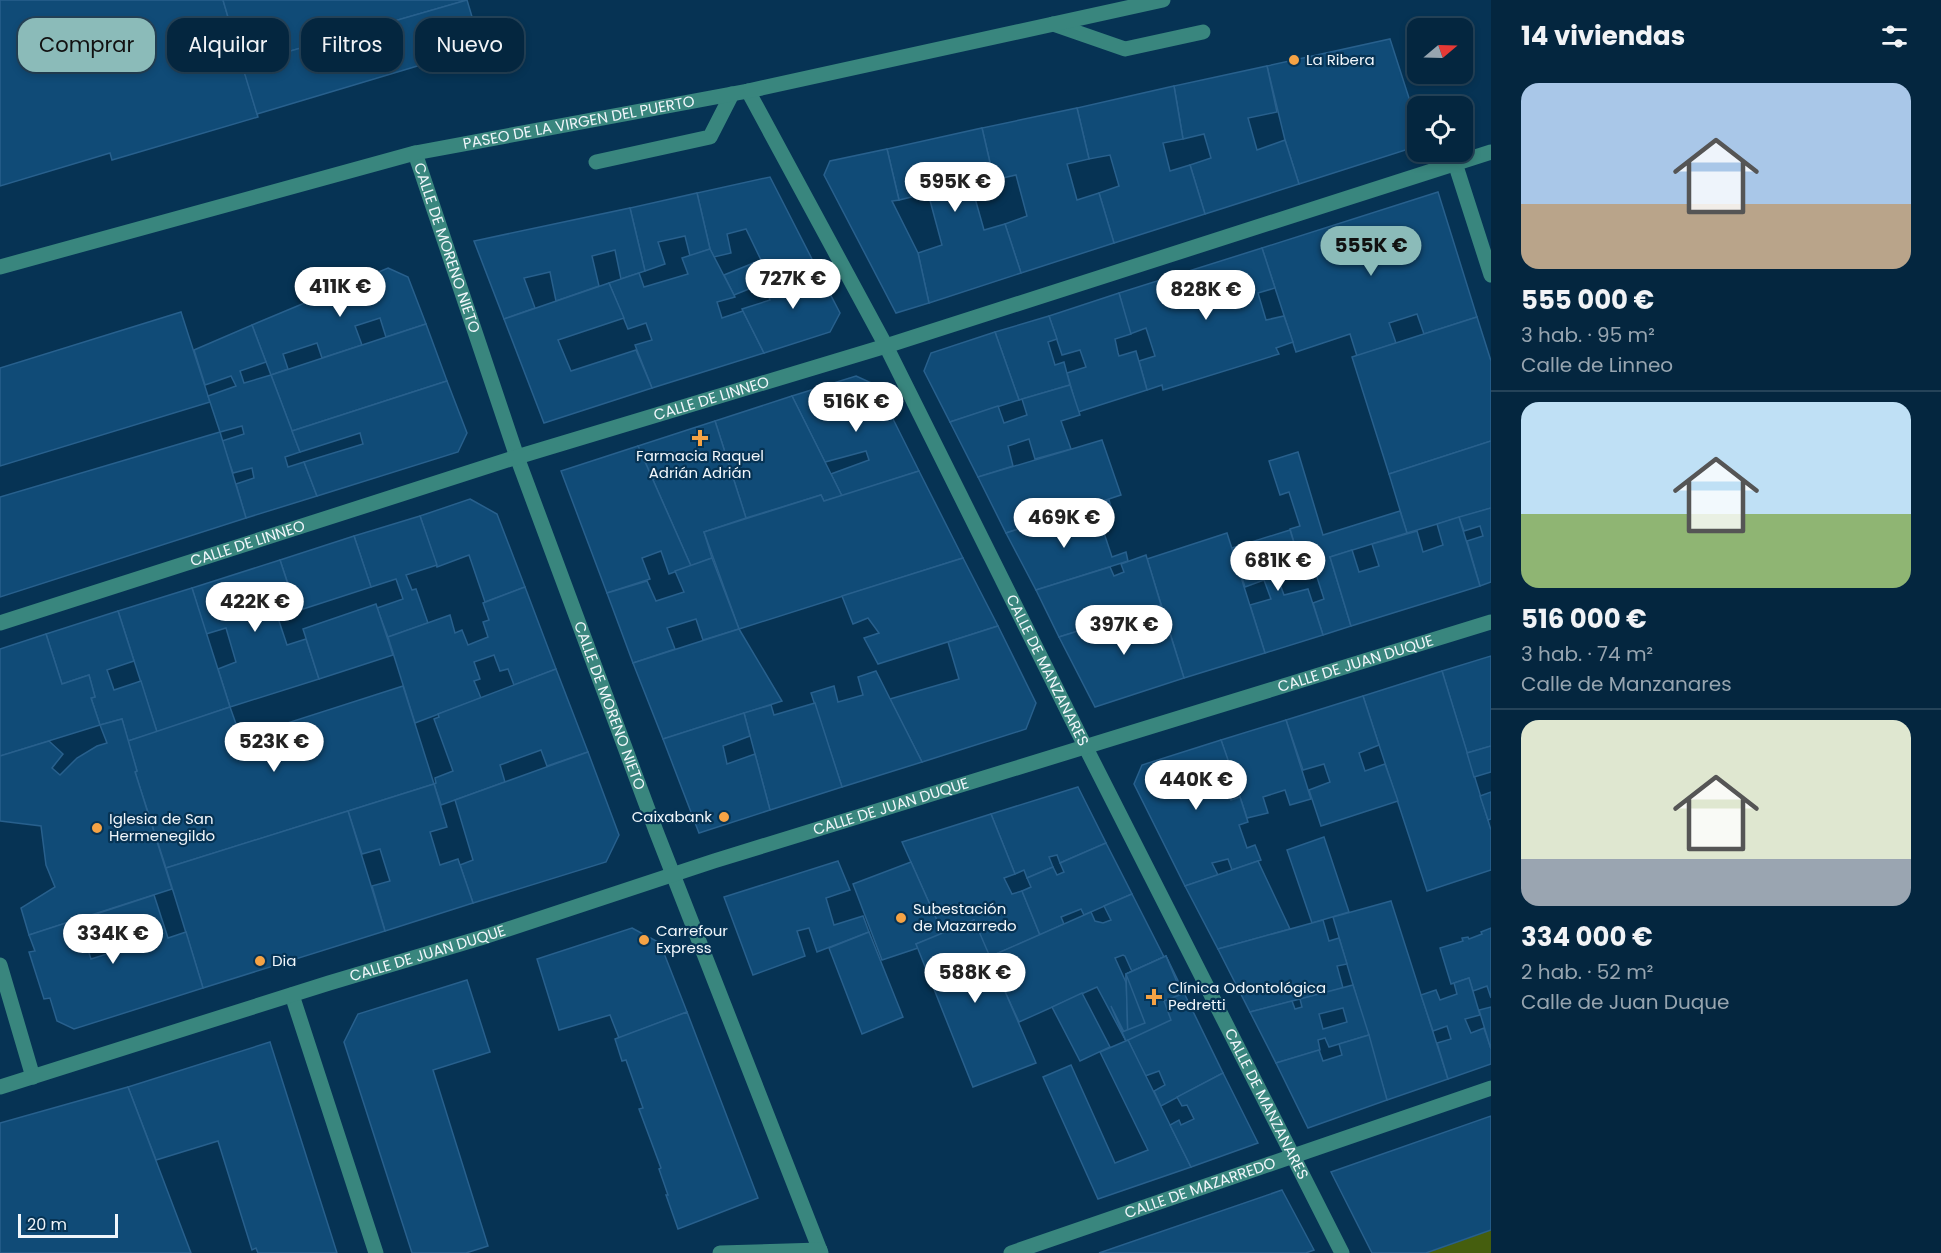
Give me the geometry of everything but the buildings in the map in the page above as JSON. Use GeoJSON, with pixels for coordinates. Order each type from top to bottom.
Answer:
{"type":"FeatureCollection","features":[{"type":"Feature","properties":{"kind":"street","name":"PASEO DE LA VIRGEN DEL PUERTO"},"geometry":{"type":"LineString","coordinates":[[0,267],[415,153],[748,91],[1162,0]]}},
{"type":"Feature","properties":{"kind":"street"},"geometry":{"type":"LineString","coordinates":[[1053,24],[1125,49],[1203,32]]}},
{"type":"Feature","properties":{"kind":"street","name":"CALLE DE MANZANARES"},"geometry":{"type":"LineString","coordinates":[[748,91],[886,346],[1085,746],[1342,1253]]}},
{"type":"Feature","properties":{"kind":"street"},"geometry":{"type":"LineString","coordinates":[[596,162],[710,137],[732,94]]}},
{"type":"Feature","properties":{"kind":"street","name":"CALLE DE LINNEO"},"geometry":{"type":"LineString","coordinates":[[0,623],[517,457],[886,346],[1491,152]]}},
{"type":"Feature","properties":{"kind":"street","name":"CALLE DE MORENO NIETO"},"geometry":{"type":"LineString","coordinates":[[415,153],[517,457],[674,875],[820,1251]]}},
{"type":"Feature","properties":{"kind":"street"},"geometry":{"type":"LineString","coordinates":[[1455,163],[1491,275]]}},
{"type":"Feature","properties":{"kind":"street","name":"CALLE DE JUAN DUQUE"},"geometry":{"type":"LineString","coordinates":[[0,1087],[487,936],[1085,746],[1491,622]]}},
{"type":"Feature","properties":{"kind":"street"},"geometry":{"type":"LineString","coordinates":[[0,965],[33,1077]]}},
{"type":"Feature","properties":{"kind":"street"},"geometry":{"type":"LineString","coordinates":[[292,995],[376,1253]]}},
{"type":"Feature","properties":{"kind":"street","name":"CALLE DE MAZARREDO"},"geometry":{"type":"LineString","coordinates":[[1011,1253],[1491,1088]]}},
{"type":"Feature","properties":{"kind":"street"},"geometry":{"type":"LineString","coordinates":[[720,1253],[820,1251]]}},
{"type":"Feature","properties":{"kind":"green space"},"geometry":{"type":"Polygon","coordinates":[[[1491,1230],[1491,1253],[1426,1253],[1491,1230]]]}},
{"type":"Feature","properties":{"kind":"place","name":"La Ribera"},"geometry":{"type":"Point","coordinates":[1294,60]}},
{"type":"Feature","properties":{"kind":"place","name":"Farmacia Raquel Adrián Adrián"},"geometry":{"type":"Point","coordinates":[700,438]}},
{"type":"Feature","properties":{"kind":"place","name":"Caixabank"},"geometry":{"type":"Point","coordinates":[724,817]}},
{"type":"Feature","properties":{"kind":"place","name":"Iglesia de San Hermenegildo"},"geometry":{"type":"Point","coordinates":[97,828]}},
{"type":"Feature","properties":{"kind":"place","name":"Subestación de Mazarredo"},"geometry":{"type":"Point","coordinates":[901,918]}},
{"type":"Feature","properties":{"kind":"place","name":"Carrefour Express"},"geometry":{"type":"Point","coordinates":[644,940]}},
{"type":"Feature","properties":{"kind":"place","name":"Dia"},"geometry":{"type":"Point","coordinates":[260,961]}},
{"type":"Feature","properties":{"kind":"place","name":"Clínica Odontológica Pedretti"},"geometry":{"type":"Point","coordinates":[1154,997]}}]}
